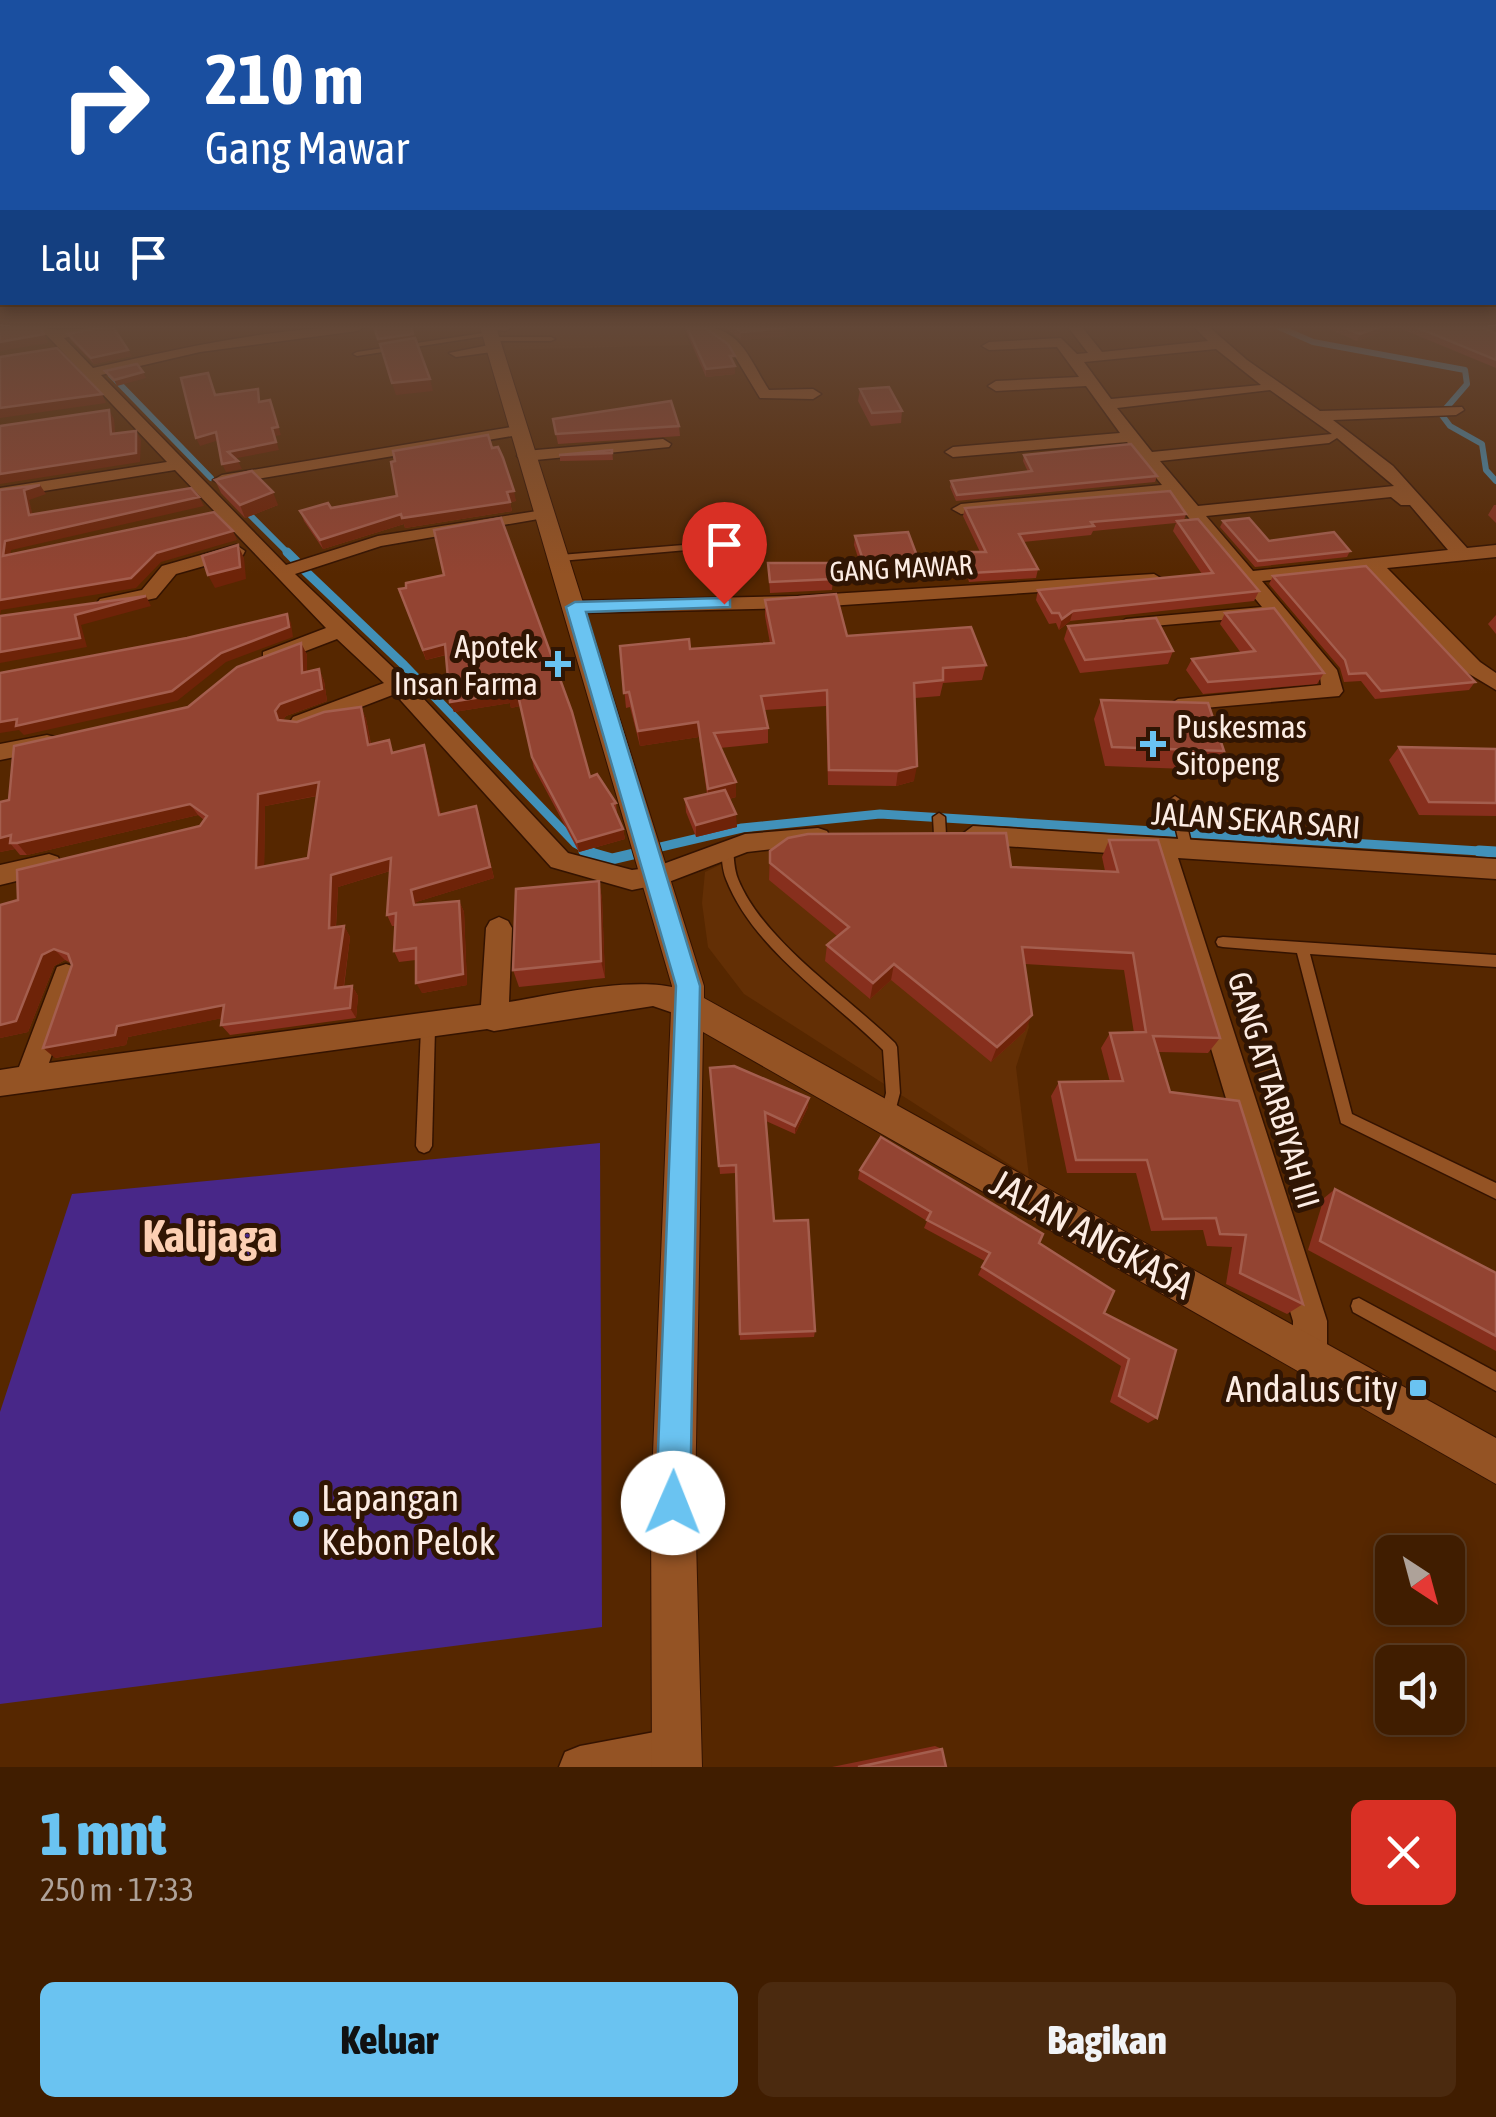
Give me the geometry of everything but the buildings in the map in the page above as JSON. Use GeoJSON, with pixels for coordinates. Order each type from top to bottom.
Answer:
{"type":"FeatureCollection","features":[{"type":"Feature","properties":{"kind":"street"},"geometry":{"type":"LineString","coordinates":[[115,409],[200,485],[215,514],[255,544],[282,572],[308,609],[340,630],[399,685],[534,837],[560,860],[620,880],[652,859],[763,840],[842,837]]}},
{"type":"Feature","properties":{"kind":"street"},"geometry":{"type":"LineString","coordinates":[[512,409],[688,986],[673,1503],[676,1758],[580,1767]]}},
{"type":"Feature","properties":{"kind":"street"},"geometry":{"type":"LineString","coordinates":[[1112,409],[1330,676],[1332,690],[1313,696],[1161,708]]}},
{"type":"Feature","properties":{"kind":"street"},"geometry":{"type":"LineString","coordinates":[[1309,409],[1410,490],[1429,522],[1462,554]]}},
{"type":"Feature","properties":{"kind":"street"},"geometry":{"type":"LineString","coordinates":[[1318,416],[1447,410]]}},
{"type":"Feature","properties":{"kind":"street"},"geometry":{"type":"LineString","coordinates":[[200,485],[518,431]]}},
{"type":"Feature","properties":{"kind":"street"},"geometry":{"type":"LineString","coordinates":[[953,452],[1131,437]]}},
{"type":"Feature","properties":{"kind":"street"},"geometry":{"type":"LineString","coordinates":[[1148,457],[1328,438]]}},
{"type":"Feature","properties":{"kind":"street"},"geometry":{"type":"LineString","coordinates":[[525,456],[663,444]]}},
{"type":"Feature","properties":{"kind":"street"},"geometry":{"type":"LineString","coordinates":[[0,493],[178,465]]}},
{"type":"Feature","properties":{"kind":"street"},"geometry":{"type":"LineString","coordinates":[[962,509],[1174,490]]}},
{"type":"Feature","properties":{"kind":"street"},"geometry":{"type":"LineString","coordinates":[[1194,512],[1395,491],[1407,500]]}},
{"type":"Feature","properties":{"kind":"street"},"geometry":{"type":"LineString","coordinates":[[282,572],[378,541],[544,513]]}},
{"type":"Feature","properties":{"kind":"street"},"geometry":{"type":"LineString","coordinates":[[90,605],[144,596],[169,570],[255,544]]}},
{"type":"Feature","properties":{"kind":"street"},"geometry":{"type":"LineString","coordinates":[[1248,576],[1496,551]]}},
{"type":"Feature","properties":{"kind":"street"},"geometry":{"type":"LineString","coordinates":[[1381,563],[1489,664],[1494,680]]}},
{"type":"Feature","properties":{"kind":"street","name":"GANG MAWAR"},"geometry":{"type":"LineString","coordinates":[[575,607],[798,602],[1170,579]]}},
{"type":"Feature","properties":{"kind":"street"},"geometry":{"type":"LineString","coordinates":[[1107,628],[1276,609]]}},
{"type":"Feature","properties":{"kind":"street"},"geometry":{"type":"LineString","coordinates":[[245,666],[340,630]]}},
{"type":"Feature","properties":{"kind":"street"},"geometry":{"type":"LineString","coordinates":[[295,724],[399,685]]}},
{"type":"Feature","properties":{"kind":"street"},"geometry":{"type":"LineString","coordinates":[[0,752],[69,738]]}},
{"type":"Feature","properties":{"kind":"street","name":"JALAN SEKAR SARI"},"geometry":{"type":"LineString","coordinates":[[933,829],[1177,843],[1496,869]]}},
{"type":"Feature","properties":{"kind":"street","name":"GANG ATTARBIYAH III"},"geometry":{"type":"LineString","coordinates":[[1177,843],[1310,1320],[1310,1356]]}},
{"type":"Feature","properties":{"kind":"street"},"geometry":{"type":"LineString","coordinates":[[0,875],[74,858]]}},
{"type":"Feature","properties":{"kind":"street"},"geometry":{"type":"LineString","coordinates":[[494,1019],[500,928]]}},
{"type":"Feature","properties":{"kind":"street"},"geometry":{"type":"LineString","coordinates":[[14,1082],[66,975]]}},
{"type":"Feature","properties":{"kind":"street"},"geometry":{"type":"LineString","coordinates":[[14,1082],[663,994],[688,1006]]}},
{"type":"Feature","properties":{"kind":"street","name":"JALAN ANGKASA"},"geometry":{"type":"LineString","coordinates":[[688,1006],[1496,1462]]}},
{"type":"Feature","properties":{"kind":"lane"},"geometry":{"type":"LineString","coordinates":[[560,558],[696,547]]}},
{"type":"Feature","properties":{"kind":"lane"},"geometry":{"type":"LineString","coordinates":[[1175,800],[1180,819],[1177,843]]}},
{"type":"Feature","properties":{"kind":"lane"},"geometry":{"type":"LineString","coordinates":[[727,848],[728,866],[755,922],[890,1047],[893,1093],[886,1118]]}},
{"type":"Feature","properties":{"kind":"lane"},"geometry":{"type":"LineString","coordinates":[[1223,942],[1496,961]]}},
{"type":"Feature","properties":{"kind":"lane"},"geometry":{"type":"LineString","coordinates":[[1302,947],[1346,1118],[1496,1191]]}},
{"type":"Feature","properties":{"kind":"lane"},"geometry":{"type":"LineString","coordinates":[[424,1146],[428,1028]]}},
{"type":"Feature","properties":{"kind":"lane"},"geometry":{"type":"LineString","coordinates":[[1359,1306],[1496,1382]]}},
{"type":"Feature","properties":{"kind":"shaded area"},"geometry":{"type":"Polygon","coordinates":[[[793,847],[1005,847],[1029,1027],[1016,1067],[1029,1177],[744,994],[708,947],[702,903],[705,872],[750,851],[793,847]]]}},
{"type":"Feature","properties":{"kind":"shaded area","name":"Lapangan Kebon Pelok"},"geometry":{"type":"Polygon","coordinates":[[[600,1143],[602,1627],[0,1704],[0,1412],[72,1194],[600,1143]]]}},
{"type":"Feature","properties":{"kind":"waterway"},"geometry":{"type":"LineString","coordinates":[[144,409],[211,478]]}},
{"type":"Feature","properties":{"kind":"waterway"},"geometry":{"type":"LineString","coordinates":[[1445,409],[1441,414],[1450,426],[1482,444],[1486,470],[1496,481]]}},
{"type":"Feature","properties":{"kind":"waterway"},"geometry":{"type":"LineString","coordinates":[[244,509],[296,561]]}},
{"type":"Feature","properties":{"kind":"waterway"},"geometry":{"type":"LineString","coordinates":[[302,568],[404,665],[575,843],[593,853]]}},
{"type":"Feature","properties":{"kind":"waterway"},"geometry":{"type":"LineString","coordinates":[[635,853],[742,828],[880,814],[1496,852],[1479,851]]}},
{"type":"Feature","properties":{"kind":"waterway"},"geometry":{"type":"LineString","coordinates":[[584,851],[612,859],[646,851]]}},
{"type":"Feature","properties":{"kind":"place","name":"Apotek Insan Farma"},"geometry":{"type":"Point","coordinates":[558,664]}},
{"type":"Feature","properties":{"kind":"place","name":"Puskesmas Sitopeng"},"geometry":{"type":"Point","coordinates":[1153,744]}},
{"type":"Feature","properties":{"kind":"place","name":"Andalus City"},"geometry":{"type":"Point","coordinates":[1418,1388]}},
{"type":"Feature","properties":{"kind":"place","name":"Lapangan Kebon Pelok"},"geometry":{"type":"Point","coordinates":[301,1519]}},
{"type":"Feature","properties":{"kind":"district","name":"Kalijaga"},"geometry":{"type":"Point","coordinates":[210,1236]}},
{"type":"Feature","properties":{"kind":"route"},"geometry":{"type":"LineString","coordinates":[[673,1503],[688,986],[575,607],[724,604]]}}]}
